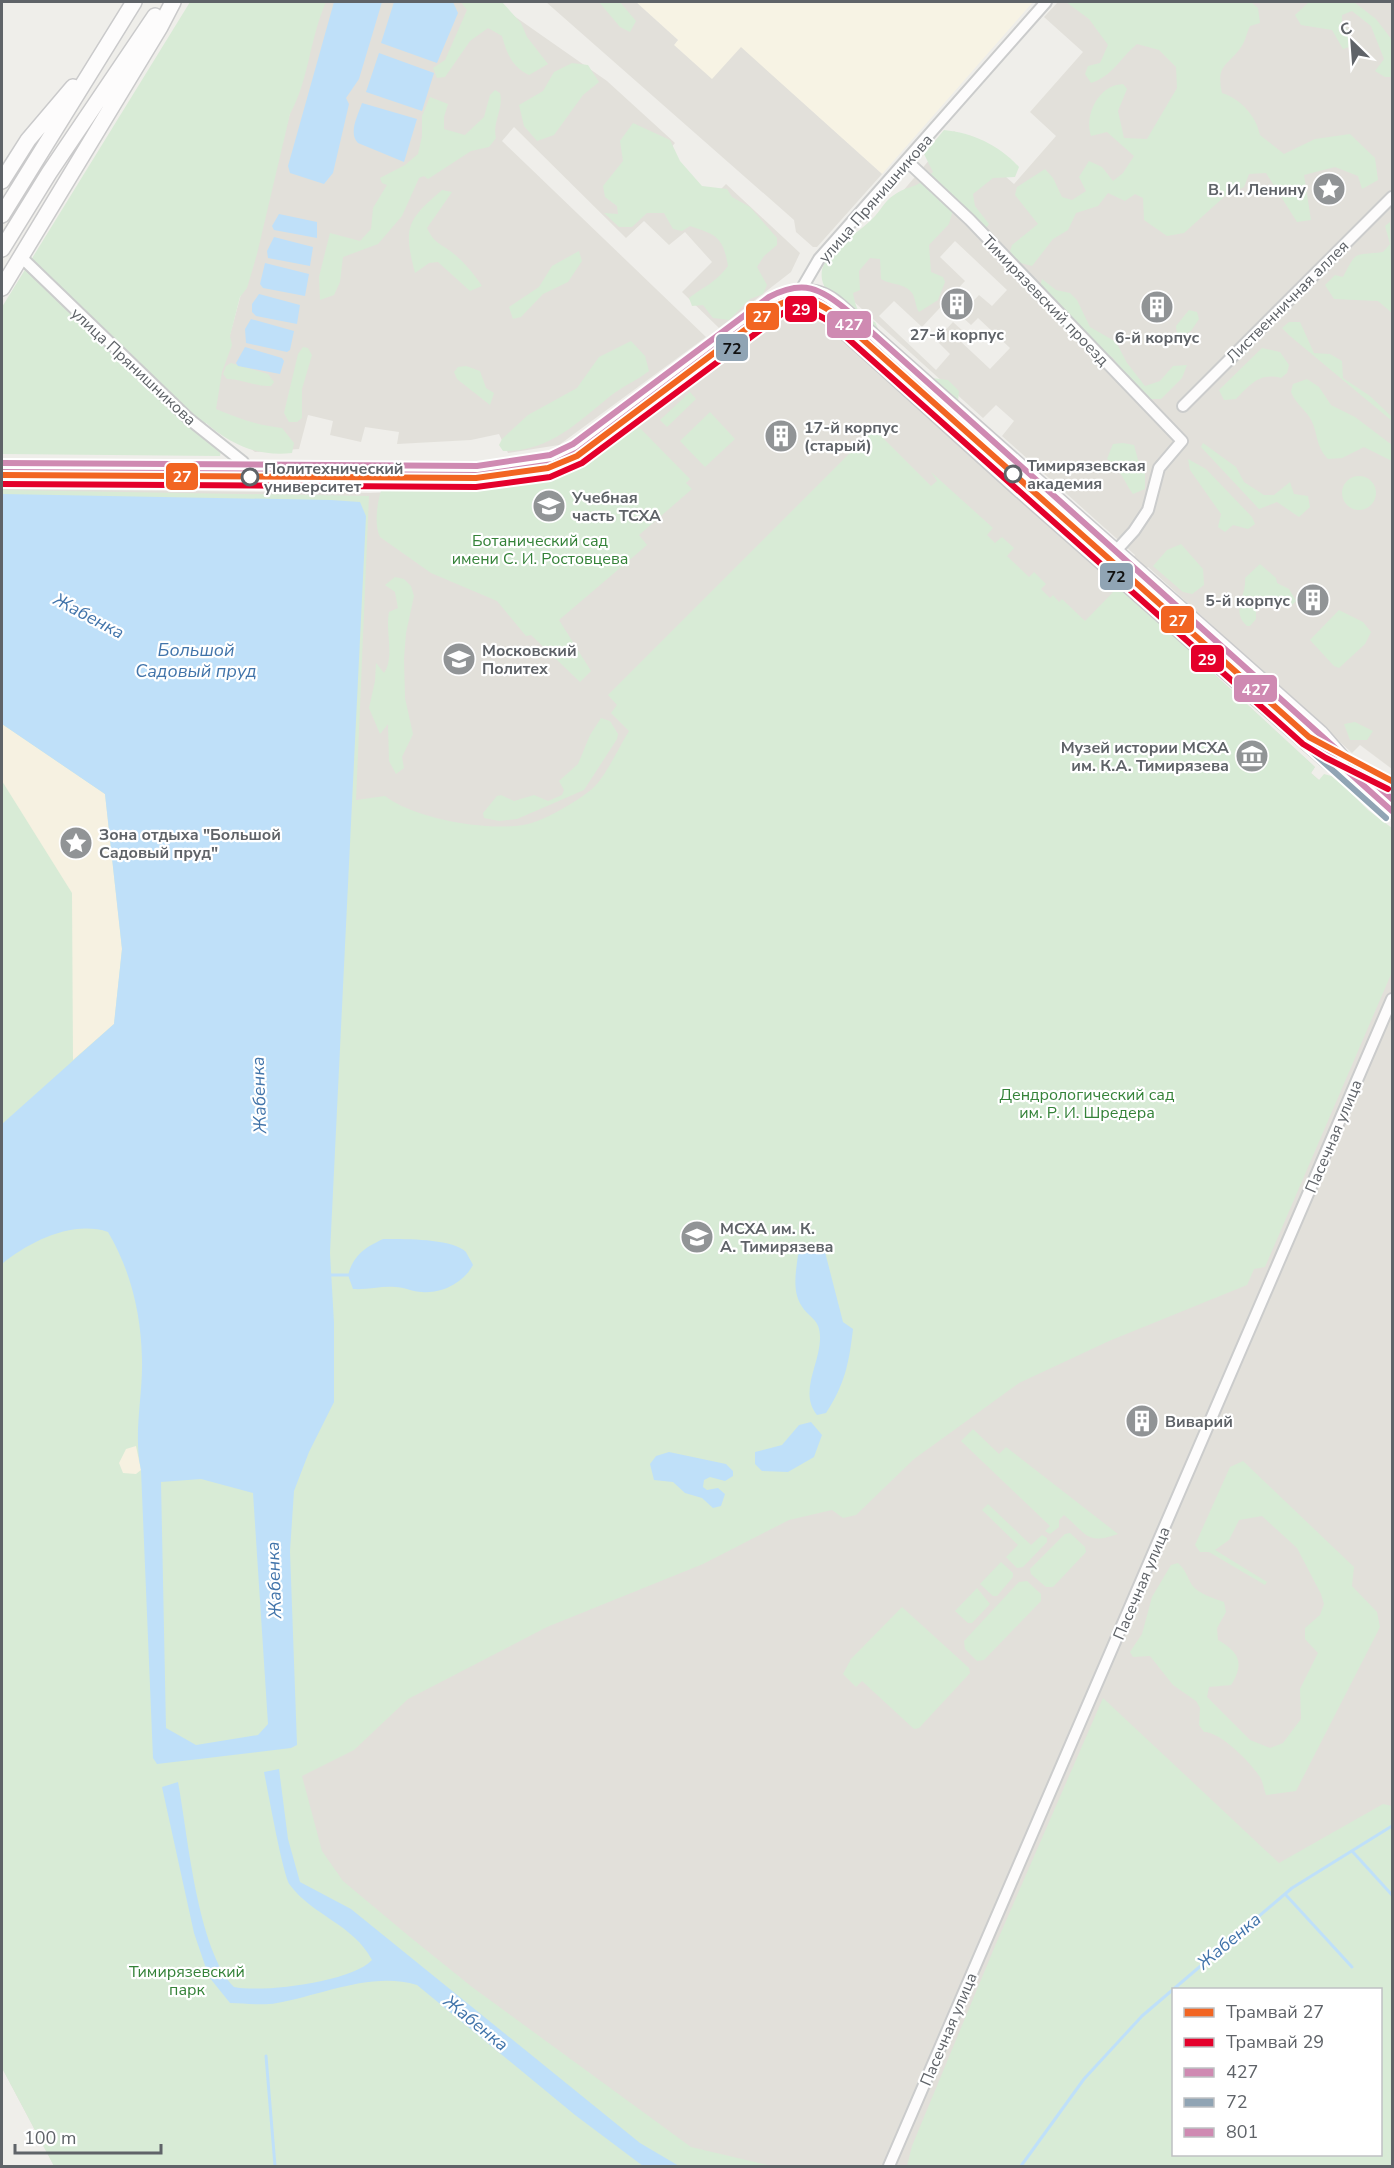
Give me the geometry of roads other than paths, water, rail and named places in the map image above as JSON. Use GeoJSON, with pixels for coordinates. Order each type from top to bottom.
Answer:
{"type":"FeatureCollection","features":[{"type":"Feature","properties":{"kind":"main road"},"geometry":{"type":"LineString","coordinates":[[2,215],[134,2]]}},
{"type":"Feature","properties":{"kind":"main road"},"geometry":{"type":"LineString","coordinates":[[2,249],[165,2]]}},
{"type":"Feature","properties":{"kind":"main road"},"geometry":{"type":"LineString","coordinates":[[2,288],[173,2]]}},
{"type":"Feature","properties":{"kind":"main road"},"geometry":{"type":"LineString","coordinates":[[2,181],[28,140],[108,46]]}},
{"type":"Feature","properties":{"kind":"main road"},"geometry":{"type":"LineString","coordinates":[[2,472],[478,476],[558,463],[578,452],[774,305],[798,295],[817,292],[826,294],[1320,733],[1375,796]]}},
{"type":"Feature","properties":{"kind":"main road"},"geometry":{"type":"LineString","coordinates":[[798,295],[829,316],[1104,564],[1328,761],[1392,811]]}},
{"type":"Feature","properties":{"kind":"street","name":"улица Прянишникова"},"geometry":{"type":"LineString","coordinates":[[798,295],[819,259],[1046,2]]}},
{"type":"Feature","properties":{"kind":"street","name":"Тимирязевский проезд"},"geometry":{"type":"LineString","coordinates":[[907,161],[970,220],[1182,441],[1159,468],[1148,510],[1115,552]]}},
{"type":"Feature","properties":{"kind":"street","name":"Лиственничная аллея"},"geometry":{"type":"LineString","coordinates":[[1183,406],[1392,197]]}},
{"type":"Feature","properties":{"kind":"street","name":"улица Прянишникова"},"geometry":{"type":"LineString","coordinates":[[21,257],[189,419],[243,462],[249,473]]}},
{"type":"Feature","properties":{"kind":"street"},"geometry":{"type":"LineString","coordinates":[[1104,564],[1115,552]]}},
{"type":"Feature","properties":{"kind":"street","name":"Пасечная улица"},"geometry":{"type":"LineString","coordinates":[[889,2166],[1392,999]]}},
{"type":"Feature","properties":{"kind":"water"},"geometry":{"type":"Polygon","coordinates":[[[334,2],[382,2],[359,79],[346,98],[349,104],[333,173],[324,184],[290,173],[288,166],[334,2]]]}},
{"type":"Feature","properties":{"kind":"water"},"geometry":{"type":"Polygon","coordinates":[[[394,2],[453,2],[458,13],[437,63],[381,43],[394,2]]]}},
{"type":"Feature","properties":{"kind":"water"},"geometry":{"type":"Polygon","coordinates":[[[379,53],[434,73],[422,111],[366,92],[379,53]]]}},
{"type":"Feature","properties":{"kind":"water"},"geometry":{"type":"Polygon","coordinates":[[[362,103],[417,119],[404,162],[358,143],[355,139],[356,118],[362,103]]]}},
{"type":"Feature","properties":{"kind":"water"},"geometry":{"type":"Polygon","coordinates":[[[279,214],[317,222],[317,238],[274,230],[272,226],[279,214]]]}},
{"type":"Feature","properties":{"kind":"water"},"geometry":{"type":"Polygon","coordinates":[[[274,237],[313,247],[310,266],[268,258],[267,251],[274,237]]]}},
{"type":"Feature","properties":{"kind":"water"},"geometry":{"type":"Polygon","coordinates":[[[265,263],[309,274],[305,296],[263,288],[260,284],[265,263]]]}},
{"type":"Feature","properties":{"kind":"water"},"geometry":{"type":"Polygon","coordinates":[[[259,294],[300,305],[297,324],[256,316],[252,312],[252,304],[259,294]]]}},
{"type":"Feature","properties":{"kind":"water"},"geometry":{"type":"Polygon","coordinates":[[[251,319],[294,331],[290,350],[287,352],[246,343],[245,329],[251,319]]]}},
{"type":"Feature","properties":{"kind":"water"},"geometry":{"type":"Polygon","coordinates":[[[245,347],[282,358],[284,361],[280,374],[238,366],[236,363],[245,347]]]}},
{"type":"Feature","properties":{"kind":"water","name":"Большой Садовый пруд"},"geometry":{"type":"Polygon","coordinates":[[[2,494],[360,502],[366,516],[330,1253],[334,1323],[334,1402],[309,1452],[294,1491],[290,1551],[297,1745],[291,1748],[157,1764],[153,1758],[138,1442],[142,1373],[141,1342],[137,1309],[129,1277],[108,1232],[94,1229],[66,1231],[52,1235],[25,1248],[2,1264],[2,1124],[114,1024],[122,949],[105,794],[2,724],[2,494]],[[201,1479],[161,1482],[166,1728],[196,1745],[258,1735],[268,1724],[253,1493],[201,1479]]]}},
{"type":"Feature","properties":{"kind":"water"},"geometry":{"type":"Polygon","coordinates":[[[383,1239],[426,1240],[450,1244],[466,1252],[473,1265],[458,1282],[437,1291],[419,1292],[390,1287],[353,1289],[348,1275],[353,1262],[365,1249],[383,1239]]]}},
{"type":"Feature","properties":{"kind":"water"},"geometry":{"type":"Polygon","coordinates":[[[812,1244],[825,1252],[843,1322],[853,1329],[848,1363],[842,1383],[826,1413],[817,1415],[812,1406],[810,1388],[819,1349],[820,1333],[817,1323],[804,1310],[798,1299],[795,1280],[798,1255],[812,1244]]]}},
{"type":"Feature","properties":{"kind":"water"},"geometry":{"type":"Polygon","coordinates":[[[811,1422],[822,1435],[814,1457],[788,1472],[762,1471],[755,1464],[755,1452],[782,1445],[799,1425],[811,1422]]]}},
{"type":"Feature","properties":{"kind":"water"},"geometry":{"type":"Polygon","coordinates":[[[669,1452],[726,1464],[733,1471],[733,1476],[725,1481],[710,1477],[704,1480],[703,1487],[707,1490],[718,1488],[725,1494],[721,1506],[713,1508],[702,1498],[685,1493],[673,1482],[654,1480],[650,1464],[656,1456],[669,1452]]]}},
{"type":"Feature","properties":{"kind":"water"},"geometry":{"type":"Polygon","coordinates":[[[279,1769],[288,1839],[300,1882],[351,1909],[640,2143],[679,2166],[643,2166],[575,2115],[417,1985],[400,1981],[365,1982],[277,2003],[230,2003],[209,1977],[194,1933],[162,1787],[178,1782],[190,1860],[203,1919],[221,1969],[234,1987],[285,1987],[327,1980],[362,1968],[372,1960],[354,1937],[310,1905],[290,1885],[280,1850],[264,1772],[279,1769]]]}},
{"type":"Feature","properties":{"kind":"waterway"},"geometry":{"type":"LineString","coordinates":[[331,1275],[348,1275]]}},
{"type":"Feature","properties":{"kind":"waterway","name":"Жабенка"},"geometry":{"type":"LineString","coordinates":[[1175,1988],[1292,1888],[1392,1826]]}},
{"type":"Feature","properties":{"kind":"waterway"},"geometry":{"type":"LineString","coordinates":[[1352,1851],[1392,1895]]}},
{"type":"Feature","properties":{"kind":"waterway"},"geometry":{"type":"LineString","coordinates":[[1285,1894],[1352,1967]]}},
{"type":"Feature","properties":{"kind":"waterway","name":"Жабенка"},"geometry":{"type":"LineString","coordinates":[[1021,2166],[1084,2079],[1142,2016],[1172,1990]]}},
{"type":"Feature","properties":{"kind":"waterway"},"geometry":{"type":"LineString","coordinates":[[266,2056],[275,2166]]}},
{"type":"Feature","properties":{"kind":"tram line","name":"27"},"geometry":{"type":"LineString","coordinates":[[2,475],[476,478],[548,468],[577,456],[778,305],[793,300],[806,300],[819,304],[833,313],[1309,737],[1392,781]]}},
{"type":"Feature","properties":{"kind":"tram line","name":"29"},"geometry":{"type":"LineString","coordinates":[[2,484],[476,487],[550,477],[582,463],[783,313],[805,308],[827,320],[1303,744],[1388,789]]}},
{"type":"Feature","properties":{"kind":"place","name":"В. И. Ленину"},"geometry":{"type":"Point","coordinates":[1329,189]}},
{"type":"Feature","properties":{"kind":"place","name":"27-й корпус"},"geometry":{"type":"Point","coordinates":[957,304]}},
{"type":"Feature","properties":{"kind":"place","name":"6-й корпус"},"geometry":{"type":"Point","coordinates":[1157,307]}},
{"type":"Feature","properties":{"kind":"place","name":"17-й корпус (старый)"},"geometry":{"type":"Point","coordinates":[781,436]}},
{"type":"Feature","properties":{"kind":"place","name":"Тимирязевская академия"},"geometry":{"type":"Point","coordinates":[1013,474]}},
{"type":"Feature","properties":{"kind":"place","name":"Политехнический университет"},"geometry":{"type":"Point","coordinates":[250,477]}},
{"type":"Feature","properties":{"kind":"place","name":"Учебная часть ТСХА"},"geometry":{"type":"Point","coordinates":[549,506]}},
{"type":"Feature","properties":{"kind":"place","name":"5-й корпус"},"geometry":{"type":"Point","coordinates":[1313,600]}},
{"type":"Feature","properties":{"kind":"place","name":"Московский Политех"},"geometry":{"type":"Point","coordinates":[459,659]}},
{"type":"Feature","properties":{"kind":"place","name":"Музей истории МСХА им. К.А. Тимирязева"},"geometry":{"type":"Point","coordinates":[1252,756]}},
{"type":"Feature","properties":{"kind":"place","name":"Зона отдыха \"Большой Садовый пруд\""},"geometry":{"type":"Point","coordinates":[76,843]}},
{"type":"Feature","properties":{"kind":"place","name":"МСХА им. К. А. Тимирязева"},"geometry":{"type":"Point","coordinates":[697,1237]}},
{"type":"Feature","properties":{"kind":"place","name":"Виварий"},"geometry":{"type":"Point","coordinates":[1142,1421]}},
{"type":"Feature","properties":{"kind":"park label","name":"Ботанический сад имени С. И. Ростовцева"},"geometry":{"type":"Point","coordinates":[540,549]}},
{"type":"Feature","properties":{"kind":"park label","name":"Дендрологический сад им. Р. И. Шредера"},"geometry":{"type":"Point","coordinates":[1087,1103]}},
{"type":"Feature","properties":{"kind":"park label","name":"Тимирязевский парк"},"geometry":{"type":"Point","coordinates":[187,1980]}}]}
